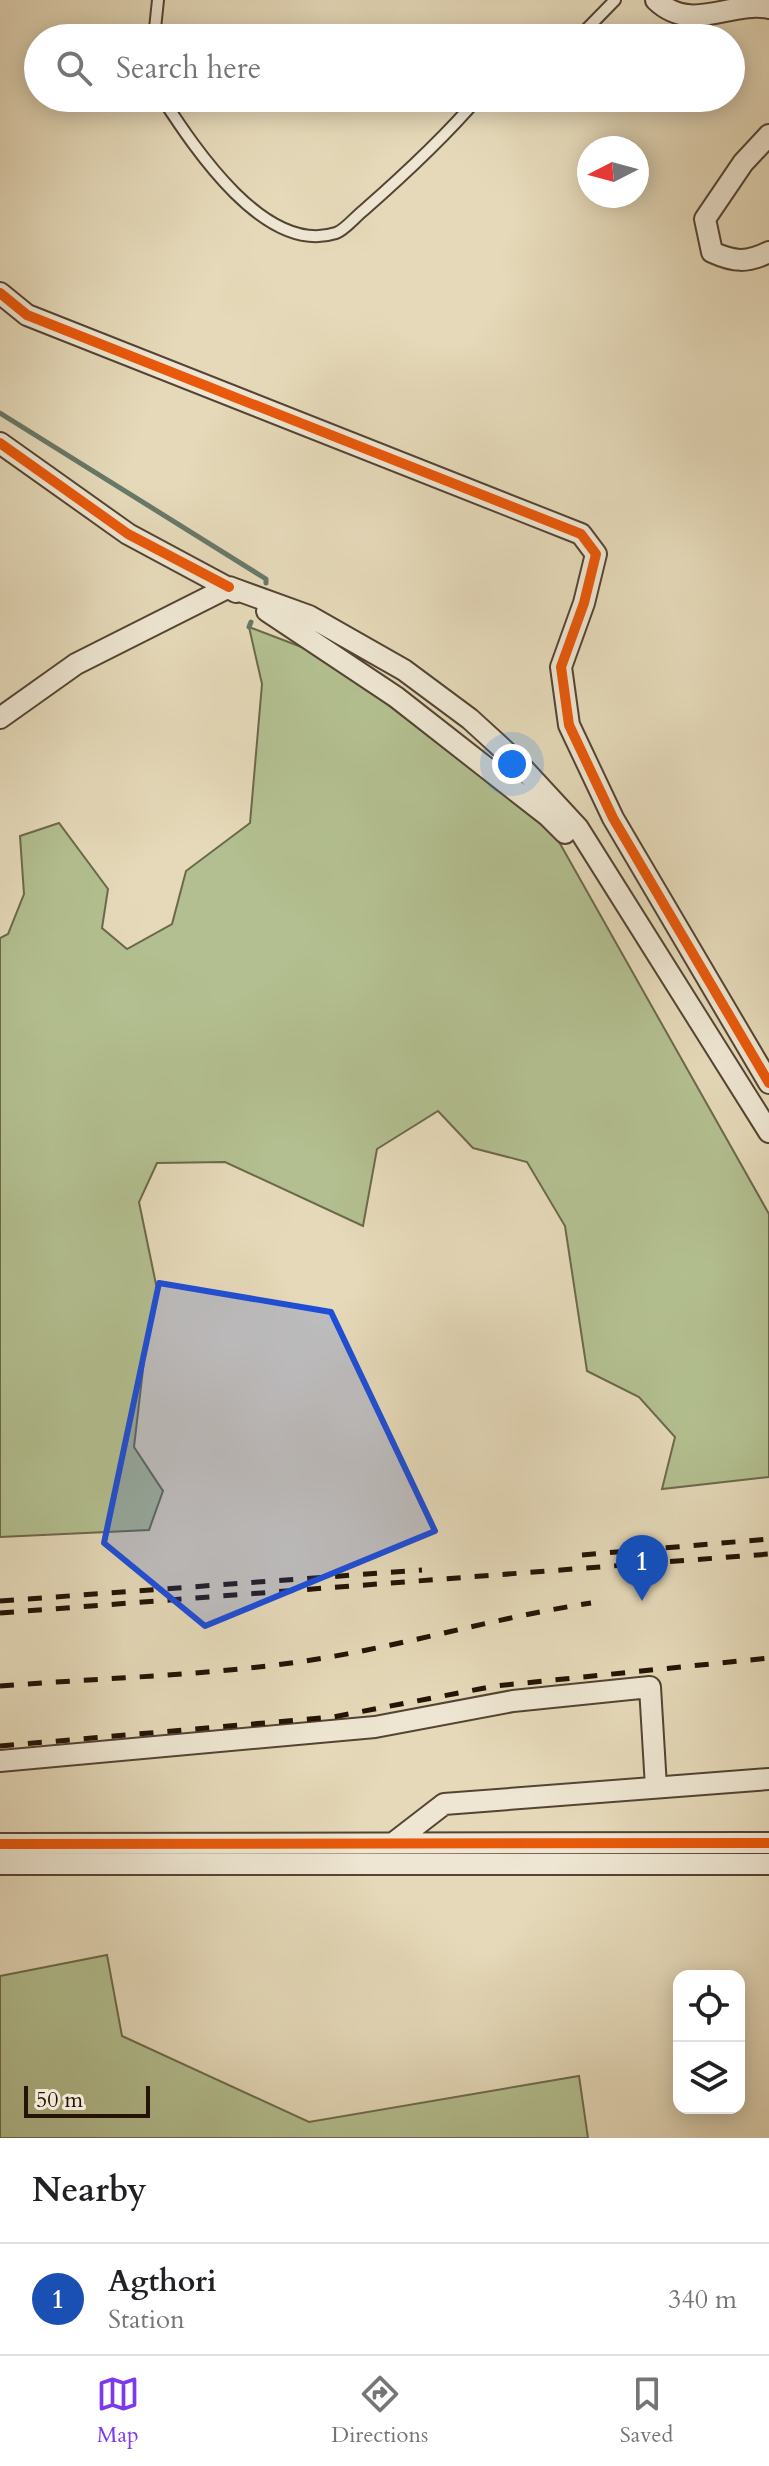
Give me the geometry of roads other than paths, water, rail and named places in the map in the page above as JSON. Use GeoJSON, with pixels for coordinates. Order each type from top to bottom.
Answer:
{"type":"FeatureCollection","features":[{"type":"Feature","properties":{"kind":"street"},"geometry":{"type":"LineString","coordinates":[[656,0],[686,15],[713,14],[742,6],[769,8]]}},
{"type":"Feature","properties":{"kind":"street"},"geometry":{"type":"LineString","coordinates":[[769,135],[743,163],[705,219],[712,252],[734,262],[754,260],[769,252]]}},
{"type":"Feature","properties":{"kind":"street"},"geometry":{"type":"LineString","coordinates":[[0,293],[27,315],[581,534],[596,554],[584,603],[561,667],[569,725],[613,818],[769,1083]]}},
{"type":"Feature","properties":{"kind":"street"},"geometry":{"type":"LineString","coordinates":[[0,443],[128,534],[229,587],[309,616],[404,670],[470,719],[517,762],[578,828],[622,893],[769,1132]]}},
{"type":"Feature","properties":{"kind":"street"},"geometry":{"type":"LineString","coordinates":[[0,718],[76,664],[229,587]]}},
{"type":"Feature","properties":{"kind":"street"},"geometry":{"type":"LineString","coordinates":[[0,1761],[375,1727],[513,1701],[650,1687],[656,1787]]}},
{"type":"Feature","properties":{"kind":"street"},"geometry":{"type":"LineString","coordinates":[[396,1841],[444,1804],[769,1779]]}},
{"type":"Feature","properties":{"kind":"street"},"geometry":{"type":"LineString","coordinates":[[0,1844],[396,1841],[769,1843]]}},
{"type":"Feature","properties":{"kind":"street"},"geometry":{"type":"LineString","coordinates":[[707,1842],[707,1863]]}},
{"type":"Feature","properties":{"kind":"street"},"geometry":{"type":"LineString","coordinates":[[0,1864],[769,1864]]}},
{"type":"Feature","properties":{"kind":"lane"},"geometry":{"type":"LineString","coordinates":[[155,24],[158,0]]}},
{"type":"Feature","properties":{"kind":"lane"},"geometry":{"type":"LineString","coordinates":[[592,24],[615,0]]}},
{"type":"Feature","properties":{"kind":"lane"},"geometry":{"type":"LineString","coordinates":[[171,112],[201,159],[258,214],[300,234],[337,233],[433,150],[466,112]]}},
{"type":"Feature","properties":{"kind":"waterway"},"geometry":{"type":"LineString","coordinates":[[0,413],[266,579],[266,583]]}},
{"type":"Feature","properties":{"kind":"waterway"},"geometry":{"type":"LineString","coordinates":[[249,627],[251,622]]}},
{"type":"Feature","properties":{"kind":"railway"},"geometry":{"type":"LineString","coordinates":[[582,1555],[769,1539]]}},
{"type":"Feature","properties":{"kind":"railway"},"geometry":{"type":"LineString","coordinates":[[0,1613],[769,1554]]}},
{"type":"Feature","properties":{"kind":"railway"},"geometry":{"type":"LineString","coordinates":[[0,1601],[422,1570]]}},
{"type":"Feature","properties":{"kind":"railway"},"geometry":{"type":"LineString","coordinates":[[0,1686],[187,1674],[298,1662],[591,1603]]}},
{"type":"Feature","properties":{"kind":"railway"},"geometry":{"type":"LineString","coordinates":[[0,1746],[333,1717],[495,1686],[769,1658]]}},
{"type":"Feature","properties":{"kind":"place","name":"Agthori"},"geometry":{"type":"Point","coordinates":[642,1601]}}]}
